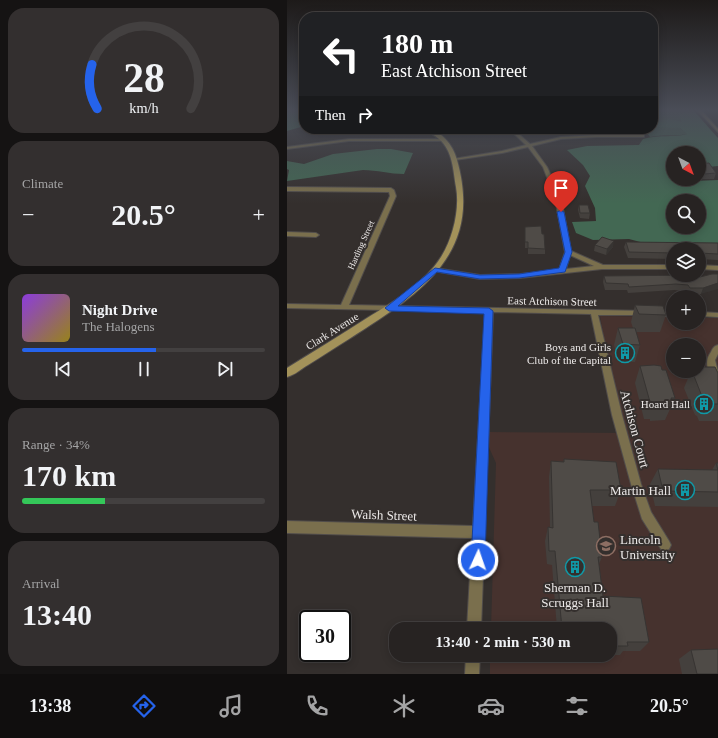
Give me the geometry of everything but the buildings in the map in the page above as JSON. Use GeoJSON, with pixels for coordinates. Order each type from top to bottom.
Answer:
{"type":"FeatureCollection","features":[{"type":"Feature","properties":{"kind":"main road"},"geometry":{"type":"LineString","coordinates":[[445,141],[455,159]]}},
{"type":"Feature","properties":{"kind":"main road","name":"Clark Avenue"},"geometry":{"type":"LineString","coordinates":[[287,373],[389,308],[415,289],[435,270],[446,255],[457,224],[461,203],[455,159]]}},
{"type":"Feature","properties":{"kind":"street"},"geometry":{"type":"LineString","coordinates":[[287,148],[338,141]]}},
{"type":"Feature","properties":{"kind":"street"},"geometry":{"type":"LineString","coordinates":[[525,141],[545,167],[558,198],[568,252],[562,270]]}},
{"type":"Feature","properties":{"kind":"street"},"geometry":{"type":"LineString","coordinates":[[455,159],[502,152],[545,141]]}},
{"type":"Feature","properties":{"kind":"street","name":"Harding Street"},"geometry":{"type":"LineString","coordinates":[[287,189],[391,190],[393,196],[344,307]]}},
{"type":"Feature","properties":{"kind":"street"},"geometry":{"type":"LineString","coordinates":[[287,234],[316,235]]}},
{"type":"Feature","properties":{"kind":"street"},"geometry":{"type":"LineString","coordinates":[[568,252],[602,267]]}},
{"type":"Feature","properties":{"kind":"street"},"geometry":{"type":"LineString","coordinates":[[435,270],[480,277],[519,276],[562,270],[602,267],[666,267]]}},
{"type":"Feature","properties":{"kind":"street"},"geometry":{"type":"LineString","coordinates":[[706,267],[718,268]]}},
{"type":"Feature","properties":{"kind":"street","name":"East Atchison Street"},"geometry":{"type":"LineString","coordinates":[[287,306],[666,314]]}},
{"type":"Feature","properties":{"kind":"street"},"geometry":{"type":"LineString","coordinates":[[474,622],[489,311]]}},
{"type":"Feature","properties":{"kind":"street","name":"Atchison Court"},"geometry":{"type":"LineString","coordinates":[[595,313],[615,408],[636,484],[646,515],[665,545]]}},
{"type":"Feature","properties":{"kind":"street"},"geometry":{"type":"LineString","coordinates":[[706,314],[718,315]]}},
{"type":"Feature","properties":{"kind":"street"},"geometry":{"type":"LineString","coordinates":[[718,348],[711,356],[710,364],[718,381]]}},
{"type":"Feature","properties":{"kind":"street","name":"Walsh Street"},"geometry":{"type":"LineString","coordinates":[[287,527],[479,532]]}},
{"type":"Feature","properties":{"kind":"street"},"geometry":{"type":"LineString","coordinates":[[472,674],[473,662]]}},
{"type":"Feature","properties":{"kind":"shaded area","name":"Lincoln University"},"geometry":{"type":"Polygon","coordinates":[[[600,316],[666,317],[666,330],[706,330],[706,318],[718,318],[718,674],[490,674],[490,662],[617,662],[617,622],[491,622],[496,463],[487,443],[488,432],[627,433],[611,378],[600,316]]]}},
{"type":"Feature","properties":{"kind":"green space"},"geometry":{"type":"Polygon","coordinates":[[[641,141],[718,141],[718,166],[706,167],[706,146],[666,146],[666,186],[706,186],[706,180],[718,180],[718,248],[706,247],[706,242],[666,242],[666,244],[644,243],[629,239],[593,240],[576,233],[572,222],[596,221],[595,208],[585,186],[590,176],[583,165],[567,150],[587,146],[639,145],[641,141]]]}},
{"type":"Feature","properties":{"kind":"green space"},"geometry":{"type":"Polygon","coordinates":[[[377,149],[391,149],[413,153],[404,174],[363,170],[287,181],[289,170],[287,169],[287,161],[304,164],[333,154],[377,149]]]}},
{"type":"Feature","properties":{"kind":"place","name":"Boys and Girls Club of the Capital"},"geometry":{"type":"Point","coordinates":[625,353]}},
{"type":"Feature","properties":{"kind":"place","name":"Hoard Hall"},"geometry":{"type":"Point","coordinates":[704,404]}},
{"type":"Feature","properties":{"kind":"place","name":"Martin Hall"},"geometry":{"type":"Point","coordinates":[685,490]}},
{"type":"Feature","properties":{"kind":"place","name":"Lincoln University"},"geometry":{"type":"Point","coordinates":[606,546]}},
{"type":"Feature","properties":{"kind":"place","name":"Sherman D. Scruggs Hall"},"geometry":{"type":"Point","coordinates":[575,567]}},
{"type":"Feature","properties":{"kind":"route"},"geometry":{"type":"LineString","coordinates":[[478,560],[489,311],[389,308],[415,289],[435,270],[480,277],[519,276],[562,270],[568,252],[561,212]]}}]}
